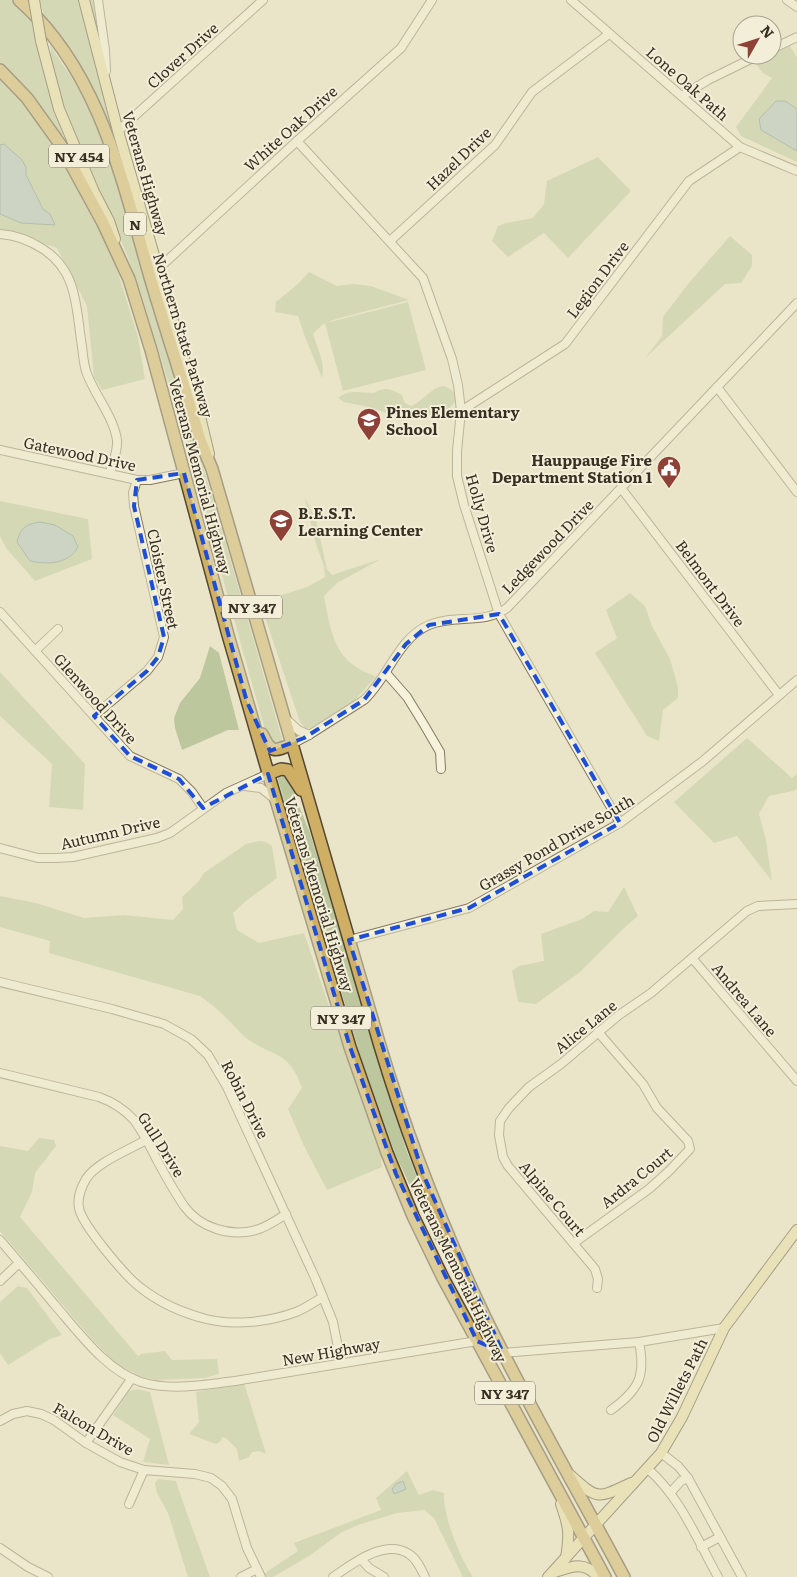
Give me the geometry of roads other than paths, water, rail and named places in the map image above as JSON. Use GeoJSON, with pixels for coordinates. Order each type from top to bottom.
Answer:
{"type":"FeatureCollection","features":[{"type":"Feature","properties":{"kind":"highway","name":"Northern State Parkway"},"geometry":{"type":"LineString","coordinates":[[19,0],[42,23],[73,67],[85,86],[105,130],[121,175],[200,440],[212,469]]}},
{"type":"Feature","properties":{"kind":"highway","name":"N"},"geometry":{"type":"LineString","coordinates":[[0,70],[27,98],[60,144],[103,223],[124,268]]}},
{"type":"Feature","properties":{"kind":"highway","name":"Veterans Memorial Highway"},"geometry":{"type":"LineString","coordinates":[[124,268],[151,350],[268,774],[371,1111],[413,1216],[439,1271],[605,1577]]}},
{"type":"Feature","properties":{"kind":"highway","name":"Veterans Memorial Highway"},"geometry":{"type":"LineString","coordinates":[[212,469],[393,1088],[423,1174],[458,1257],[503,1353],[624,1577]]}},
{"type":"Feature","properties":{"kind":"highway"},"geometry":{"type":"LineString","coordinates":[[247,702],[266,744],[270,748],[278,750],[292,744]]}},
{"type":"Feature","properties":{"kind":"highway"},"geometry":{"type":"LineString","coordinates":[[268,774],[281,769],[288,770],[311,807]]}},
{"type":"Feature","properties":{"kind":"main road","name":"NY 454"},"geometry":{"type":"LineString","coordinates":[[34,0],[41,41],[59,109],[94,192],[109,221],[124,268]]}},
{"type":"Feature","properties":{"kind":"main road","name":"Veterans Highway"},"geometry":{"type":"LineString","coordinates":[[84,0],[118,131],[196,400],[212,469]]}},
{"type":"Feature","properties":{"kind":"main road","name":"Old Willets Path"},"geometry":{"type":"LineString","coordinates":[[550,1575],[661,1453],[682,1417],[724,1328],[796,1233]]}},
{"type":"Feature","properties":{"kind":"main road"},"geometry":{"type":"LineString","coordinates":[[569,1474],[588,1491],[596,1495],[607,1494],[636,1481]]}},
{"type":"Feature","properties":{"kind":"main road"},"geometry":{"type":"LineString","coordinates":[[551,1477],[569,1528],[565,1559]]}},
{"type":"Feature","properties":{"kind":"main road"},"geometry":{"type":"LineString","coordinates":[[550,1575],[578,1565],[592,1570],[598,1577]]}},
{"type":"Feature","properties":{"kind":"street"},"geometry":{"type":"LineString","coordinates":[[98,0],[105,50],[107,91]]}},
{"type":"Feature","properties":{"kind":"street","name":"Clover Drive"},"geometry":{"type":"LineString","coordinates":[[118,131],[263,0]]}},
{"type":"Feature","properties":{"kind":"street","name":"White Oak Drive"},"geometry":{"type":"LineString","coordinates":[[158,269],[297,140],[401,48],[432,0]]}},
{"type":"Feature","properties":{"kind":"street","name":"Lone Oak Path"},"geometry":{"type":"LineString","coordinates":[[571,0],[740,147],[797,171]]}},
{"type":"Feature","properties":{"kind":"street"},"geometry":{"type":"LineString","coordinates":[[787,0],[797,7]]}},
{"type":"Feature","properties":{"kind":"street","name":"Hazel Drive"},"geometry":{"type":"LineString","coordinates":[[390,241],[495,145],[532,92],[609,34]]}},
{"type":"Feature","properties":{"kind":"street"},"geometry":{"type":"LineString","coordinates":[[782,44],[797,37]]}},
{"type":"Feature","properties":{"kind":"street"},"geometry":{"type":"LineString","coordinates":[[682,96],[708,80],[739,65]]}},
{"type":"Feature","properties":{"kind":"street","name":"Holly Drive"},"geometry":{"type":"LineString","coordinates":[[297,140],[423,278],[452,359],[461,411],[456,451],[457,476],[464,505],[499,614],[620,823]]}},
{"type":"Feature","properties":{"kind":"street","name":"Legion Drive"},"geometry":{"type":"LineString","coordinates":[[461,411],[565,344],[689,180],[740,147]]}},
{"type":"Feature","properties":{"kind":"street"},"geometry":{"type":"LineString","coordinates":[[0,234],[16,236],[34,243],[47,252],[66,270],[75,301],[86,373],[114,429],[117,440],[116,452],[110,473]]}},
{"type":"Feature","properties":{"kind":"street","name":"Ledgewood Drive"},"geometry":{"type":"LineString","coordinates":[[292,744],[310,735],[372,693],[406,644],[417,632],[440,621],[488,617],[499,614],[516,600],[797,304]]}},
{"type":"Feature","properties":{"kind":"street"},"geometry":{"type":"LineString","coordinates":[[717,387],[797,492]]}},
{"type":"Feature","properties":{"kind":"street","name":"Gatewood Drive"},"geometry":{"type":"LineString","coordinates":[[0,450],[137,480],[150,480],[184,473]]}},
{"type":"Feature","properties":{"kind":"street","name":"Cloister Street"},"geometry":{"type":"LineString","coordinates":[[94,716],[148,671],[158,657],[164,637],[134,506],[133,494],[137,480]]}},
{"type":"Feature","properties":{"kind":"street","name":"Belmont Drive"},"geometry":{"type":"LineString","coordinates":[[621,488],[779,695]]}},
{"type":"Feature","properties":{"kind":"street","name":"Glenwood Drive"},"geometry":{"type":"LineString","coordinates":[[0,612],[130,756],[179,780],[192,792],[204,808]]}},
{"type":"Feature","properties":{"kind":"street"},"geometry":{"type":"LineString","coordinates":[[36,650],[58,629]]}},
{"type":"Feature","properties":{"kind":"street"},"geometry":{"type":"LineString","coordinates":[[386,673],[408,697],[440,752],[441,769]]}},
{"type":"Feature","properties":{"kind":"street","name":"Grassy Pond Drive South"},"geometry":{"type":"LineString","coordinates":[[349,940],[469,908],[620,823],[703,762],[797,680]]}},
{"type":"Feature","properties":{"kind":"street"},"geometry":{"type":"LineString","coordinates":[[284,717],[298,730],[310,735]]}},
{"type":"Feature","properties":{"kind":"street","name":"Autumn Drive"},"geometry":{"type":"LineString","coordinates":[[0,848],[38,858],[74,857],[157,838],[170,833],[226,793],[268,774]]}},
{"type":"Feature","properties":{"kind":"street"},"geometry":{"type":"LineString","coordinates":[[242,786],[261,788],[276,800]]}},
{"type":"Feature","properties":{"kind":"street","name":"Alice Lane"},"geometry":{"type":"LineString","coordinates":[[500,1121],[509,1108],[530,1087],[561,1064],[619,1015],[651,993],[747,911],[758,906],[797,904]]}},
{"type":"Feature","properties":{"kind":"street","name":"Andrea Lane"},"geometry":{"type":"LineString","coordinates":[[692,958],[797,1081]]}},
{"type":"Feature","properties":{"kind":"street","name":"Robin Drive"},"geometry":{"type":"LineString","coordinates":[[0,982],[112,1009],[164,1024],[191,1039],[208,1056],[228,1086],[323,1297],[333,1322],[341,1363]]}},
{"type":"Feature","properties":{"kind":"street","name":"Ardra Court"},"geometry":{"type":"LineString","coordinates":[[574,1243],[649,1189],[690,1149],[688,1141],[657,1108],[642,1084],[598,1032]]}},
{"type":"Feature","properties":{"kind":"street","name":"Gull Drive"},"geometry":{"type":"LineString","coordinates":[[0,1073],[99,1097],[112,1102],[124,1110],[134,1121],[146,1140],[185,1207],[194,1216],[217,1230],[244,1232],[266,1226],[286,1214]]}},
{"type":"Feature","properties":{"kind":"street","name":"Alpine Court"},"geometry":{"type":"LineString","coordinates":[[500,1121],[500,1147],[508,1166],[595,1269],[598,1278],[597,1288]]}},
{"type":"Feature","properties":{"kind":"street"},"geometry":{"type":"LineString","coordinates":[[146,1140],[94,1169],[79,1196],[82,1219],[97,1240],[140,1288],[183,1312],[208,1319],[235,1322],[259,1320],[297,1312],[323,1297]]}},
{"type":"Feature","properties":{"kind":"street","name":"New Highway"},"geometry":{"type":"LineString","coordinates":[[0,1240],[81,1336],[115,1368],[132,1378],[154,1385],[195,1386],[235,1381],[477,1341]]}},
{"type":"Feature","properties":{"kind":"street"},"geometry":{"type":"LineString","coordinates":[[0,1281],[19,1263]]}},
{"type":"Feature","properties":{"kind":"street"},"geometry":{"type":"LineString","coordinates":[[477,1341],[503,1353],[639,1342],[724,1328]]}},
{"type":"Feature","properties":{"kind":"street"},"geometry":{"type":"LineString","coordinates":[[611,1410],[636,1389],[640,1379],[642,1357],[639,1342]]}},
{"type":"Feature","properties":{"kind":"street"},"geometry":{"type":"LineString","coordinates":[[86,1443],[132,1378]]}},
{"type":"Feature","properties":{"kind":"street","name":"Falcon Drive"},"geometry":{"type":"LineString","coordinates":[[0,1421],[14,1414],[27,1411],[41,1414],[54,1420],[86,1443],[120,1462],[144,1470],[195,1474],[211,1478],[222,1486],[232,1499],[247,1548],[260,1577]]}},
{"type":"Feature","properties":{"kind":"street"},"geometry":{"type":"LineString","coordinates":[[661,1453],[674,1462],[688,1478],[742,1577]]}},
{"type":"Feature","properties":{"kind":"street"},"geometry":{"type":"LineString","coordinates":[[648,1469],[671,1492],[718,1577]]}},
{"type":"Feature","properties":{"kind":"street"},"geometry":{"type":"LineString","coordinates":[[129,1504],[144,1470]]}},
{"type":"Feature","properties":{"kind":"street"},"geometry":{"type":"LineString","coordinates":[[671,1492],[681,1481],[688,1478]]}},
{"type":"Feature","properties":{"kind":"street"},"geometry":{"type":"LineString","coordinates":[[701,1547],[720,1537]]}},
{"type":"Feature","properties":{"kind":"street"},"geometry":{"type":"LineString","coordinates":[[0,1548],[28,1567],[48,1577]]}},
{"type":"Feature","properties":{"kind":"street"},"geometry":{"type":"LineString","coordinates":[[333,1577],[361,1559],[380,1551],[391,1549],[405,1552],[415,1560],[425,1577]]}},
{"type":"Feature","properties":{"kind":"street"},"geometry":{"type":"LineString","coordinates":[[361,1559],[369,1568],[384,1577]]}},
{"type":"Feature","properties":{"kind":"street"},"geometry":{"type":"LineString","coordinates":[[241,1577],[256,1569]]}},
{"type":"Feature","properties":{"kind":"place","name":"Pines Elementary School"},"geometry":{"type":"Point","coordinates":[369,441]}},
{"type":"Feature","properties":{"kind":"place","name":"Hauppauge Fire Department Station 1"},"geometry":{"type":"Point","coordinates":[669,489]}},
{"type":"Feature","properties":{"kind":"place","name":"B.E.S.T. Learning Center"},"geometry":{"type":"Point","coordinates":[281,542]}}]}
